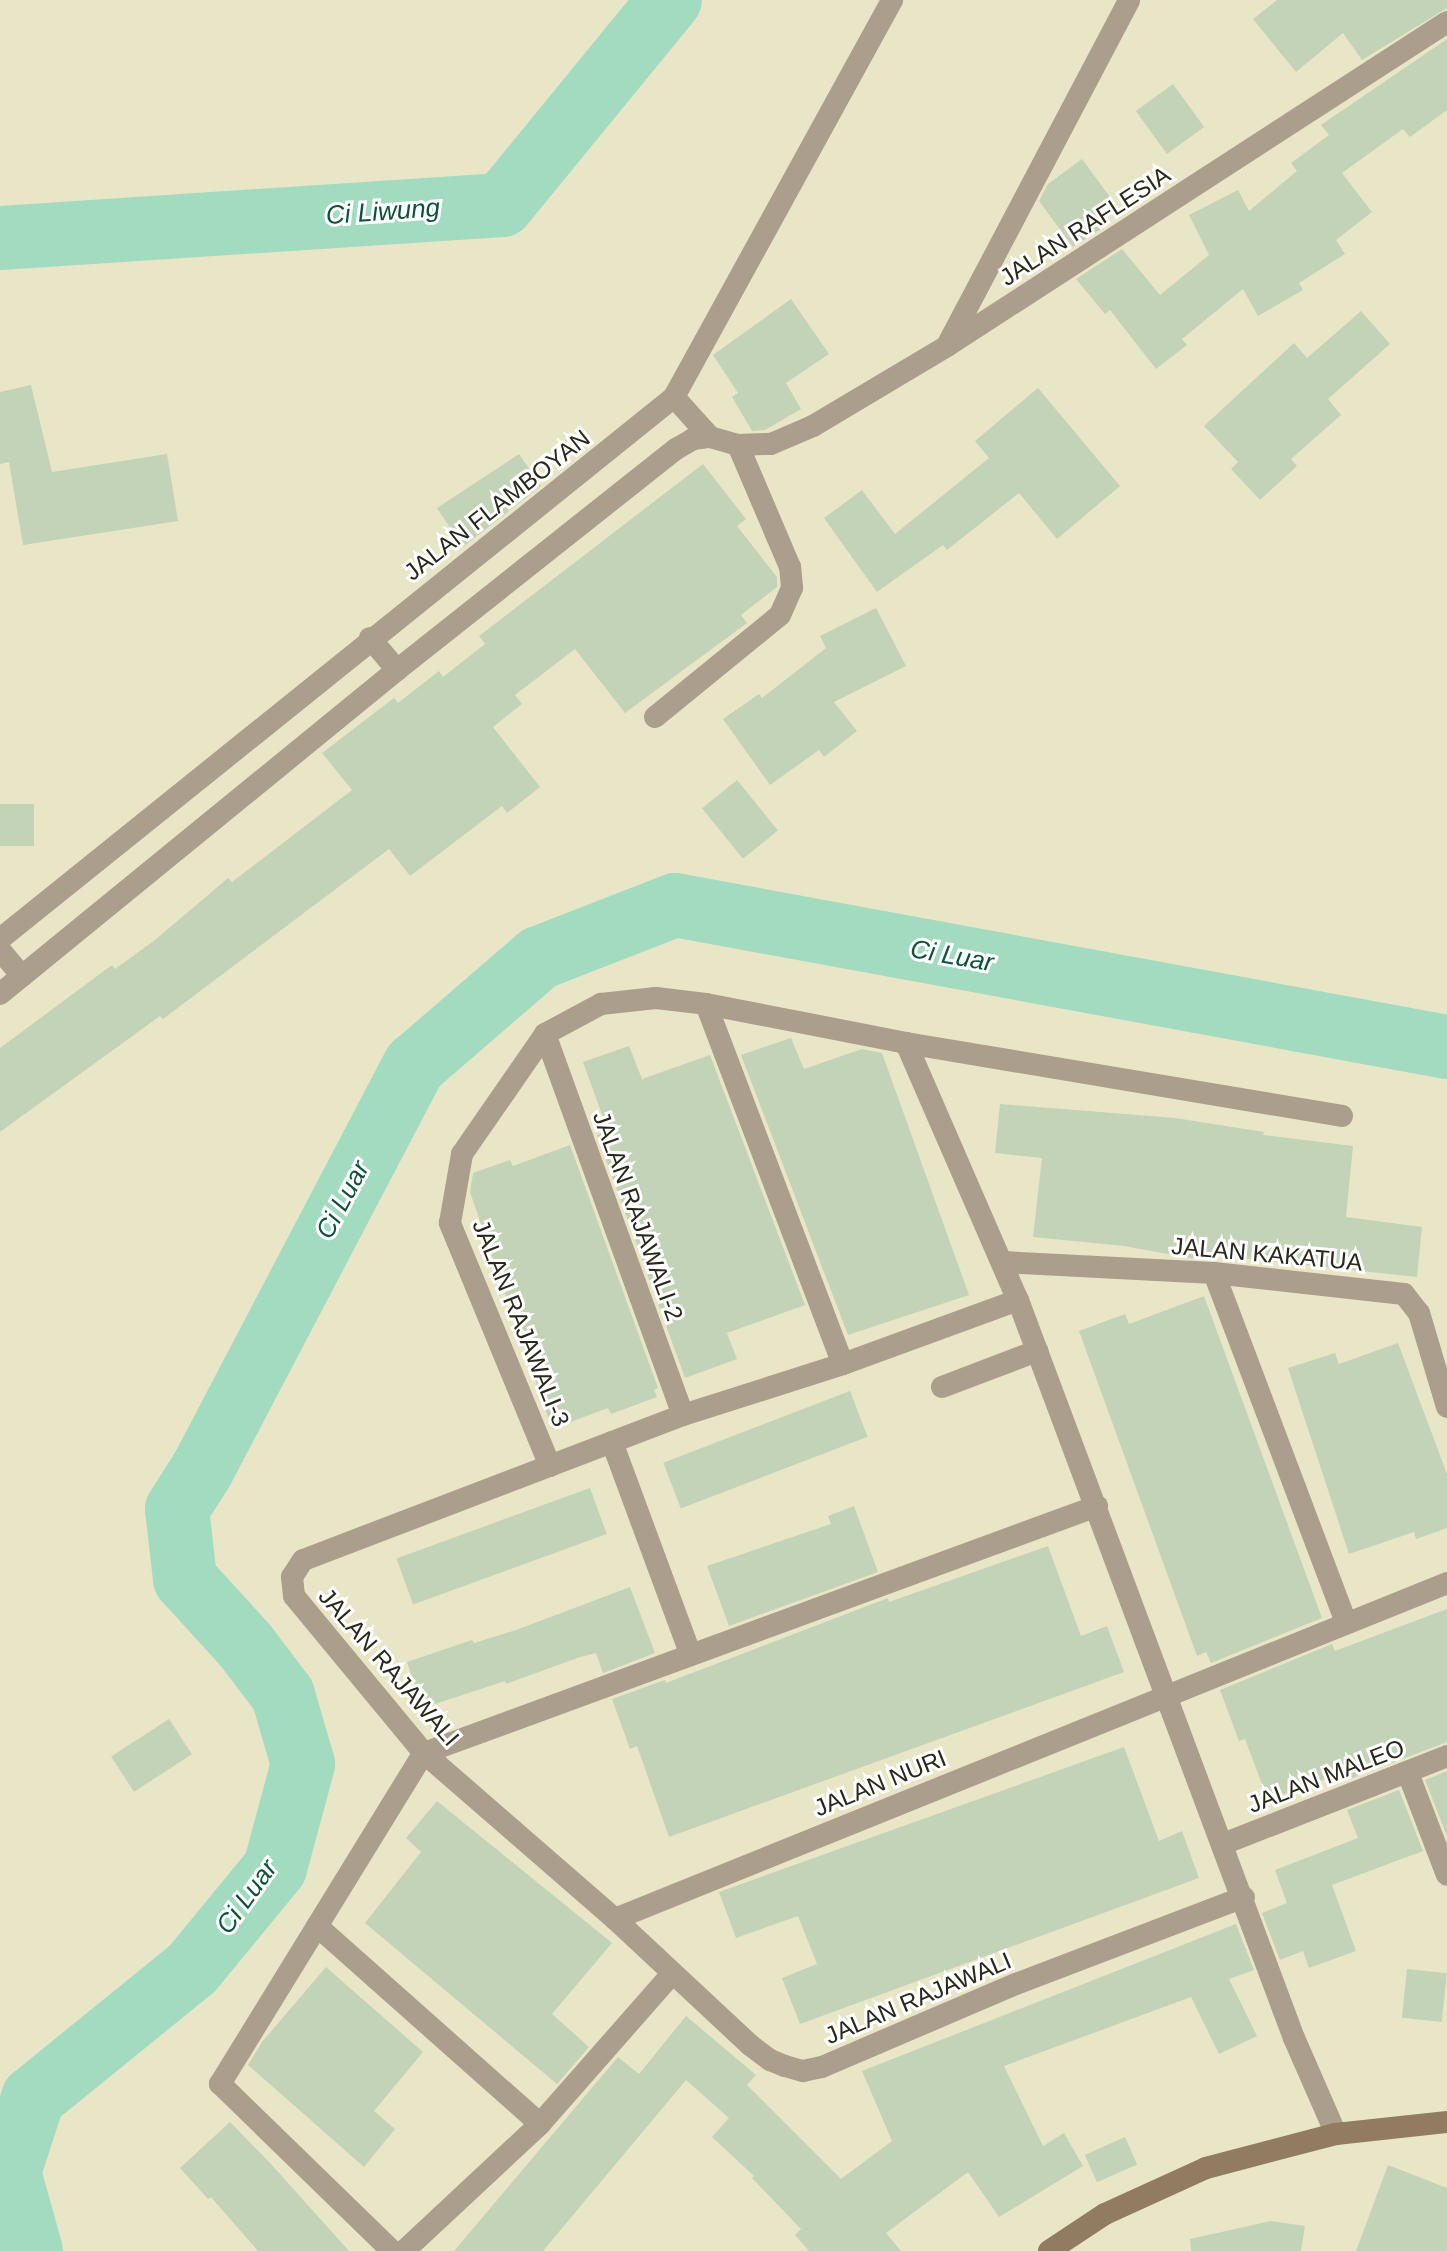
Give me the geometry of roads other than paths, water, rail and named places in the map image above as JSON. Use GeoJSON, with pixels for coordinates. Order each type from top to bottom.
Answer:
{"type":"FeatureCollection","features":[{"type":"Feature","properties":{"kind":"main road"},"geometry":{"type":"LineString","coordinates":[[1049,2251],[1105,2214],[1206,2168],[1336,2134],[1447,2122]]}},
{"type":"Feature","properties":{"kind":"street","name":"JALAN FLAMBOYAN"},"geometry":{"type":"LineString","coordinates":[[0,939],[370,638],[674,397],[892,0]]}},
{"type":"Feature","properties":{"kind":"street"},"geometry":{"type":"LineString","coordinates":[[947,346],[1129,0]]}},
{"type":"Feature","properties":{"kind":"street","name":"JALAN RAFLESIA"},"geometry":{"type":"LineString","coordinates":[[738,445],[771,444],[813,426],[947,346],[1447,22]]}},
{"type":"Feature","properties":{"kind":"street"},"geometry":{"type":"LineString","coordinates":[[674,397],[710,437]]}},
{"type":"Feature","properties":{"kind":"street"},"geometry":{"type":"LineString","coordinates":[[0,994],[397,670],[676,449],[693,439],[710,437],[738,445],[790,567],[792,588],[780,615],[655,717]]}},
{"type":"Feature","properties":{"kind":"street"},"geometry":{"type":"LineString","coordinates":[[370,638],[397,670]]}},
{"type":"Feature","properties":{"kind":"street"},"geometry":{"type":"LineString","coordinates":[[0,950],[22,976]]}},
{"type":"Feature","properties":{"kind":"street"},"geometry":{"type":"LineString","coordinates":[[545,1034],[601,1004],[656,998],[706,1004],[906,1043],[1342,1116]]}},
{"type":"Feature","properties":{"kind":"street"},"geometry":{"type":"LineString","coordinates":[[706,1004],[843,1364]]}},
{"type":"Feature","properties":{"kind":"street","name":"JALAN RAJAWALI-2"},"geometry":{"type":"LineString","coordinates":[[545,1034],[683,1415]]}},
{"type":"Feature","properties":{"kind":"street","name":"JALAN RAJAWALI-3"},"geometry":{"type":"LineString","coordinates":[[545,1034],[462,1154],[450,1223],[550,1466]]}},
{"type":"Feature","properties":{"kind":"street"},"geometry":{"type":"LineString","coordinates":[[906,1043],[1018,1300],[1244,1897],[1294,2038],[1336,2134]]}},
{"type":"Feature","properties":{"kind":"street","name":"JALAN KAKATUA"},"geometry":{"type":"LineString","coordinates":[[1003,1262],[1214,1273],[1404,1294],[1419,1313],[1447,1407]]}},
{"type":"Feature","properties":{"kind":"street"},"geometry":{"type":"LineString","coordinates":[[1214,1273],[1346,1623]]}},
{"type":"Feature","properties":{"kind":"street","name":"JALAN RAJAWALI"},"geometry":{"type":"LineString","coordinates":[[1018,1300],[843,1364],[683,1415],[303,1560],[292,1577],[294,1596],[424,1753],[615,1919],[770,2060],[803,2071],[822,2067],[1016,1984],[1244,1897]]}},
{"type":"Feature","properties":{"kind":"street"},"geometry":{"type":"LineString","coordinates":[[942,1387],[1037,1351]]}},
{"type":"Feature","properties":{"kind":"street"},"geometry":{"type":"LineString","coordinates":[[612,1442],[690,1653]]}},
{"type":"Feature","properties":{"kind":"street"},"geometry":{"type":"LineString","coordinates":[[392,2251],[220,2084],[424,1753],[1097,1506]]}},
{"type":"Feature","properties":{"kind":"street","name":"JALAN NURI"},"geometry":{"type":"LineString","coordinates":[[615,1919],[1447,1583]]}},
{"type":"Feature","properties":{"kind":"street","name":"JALAN MALEO"},"geometry":{"type":"LineString","coordinates":[[1223,1844],[1447,1756]]}},
{"type":"Feature","properties":{"kind":"street"},"geometry":{"type":"LineString","coordinates":[[1408,1773],[1447,1875]]}},
{"type":"Feature","properties":{"kind":"street"},"geometry":{"type":"LineString","coordinates":[[317,1926],[540,2124]]}},
{"type":"Feature","properties":{"kind":"street"},"geometry":{"type":"LineString","coordinates":[[404,2251],[540,2124],[672,1974]]}},
{"type":"Feature","properties":{"kind":"waterway","name":"Ci Liwung"},"geometry":{"type":"LineString","coordinates":[[0,238],[502,205],[670,0]]}},
{"type":"Feature","properties":{"kind":"waterway","name":"Ci Luar"},"geometry":{"type":"LineString","coordinates":[[31,2251],[9,2172],[33,2098],[192,1969],[275,1868],[303,1764],[283,1695],[245,1645],[185,1579],[177,1509],[202,1470],[415,1065],[539,958],[675,905],[1447,1047]]}}]}
